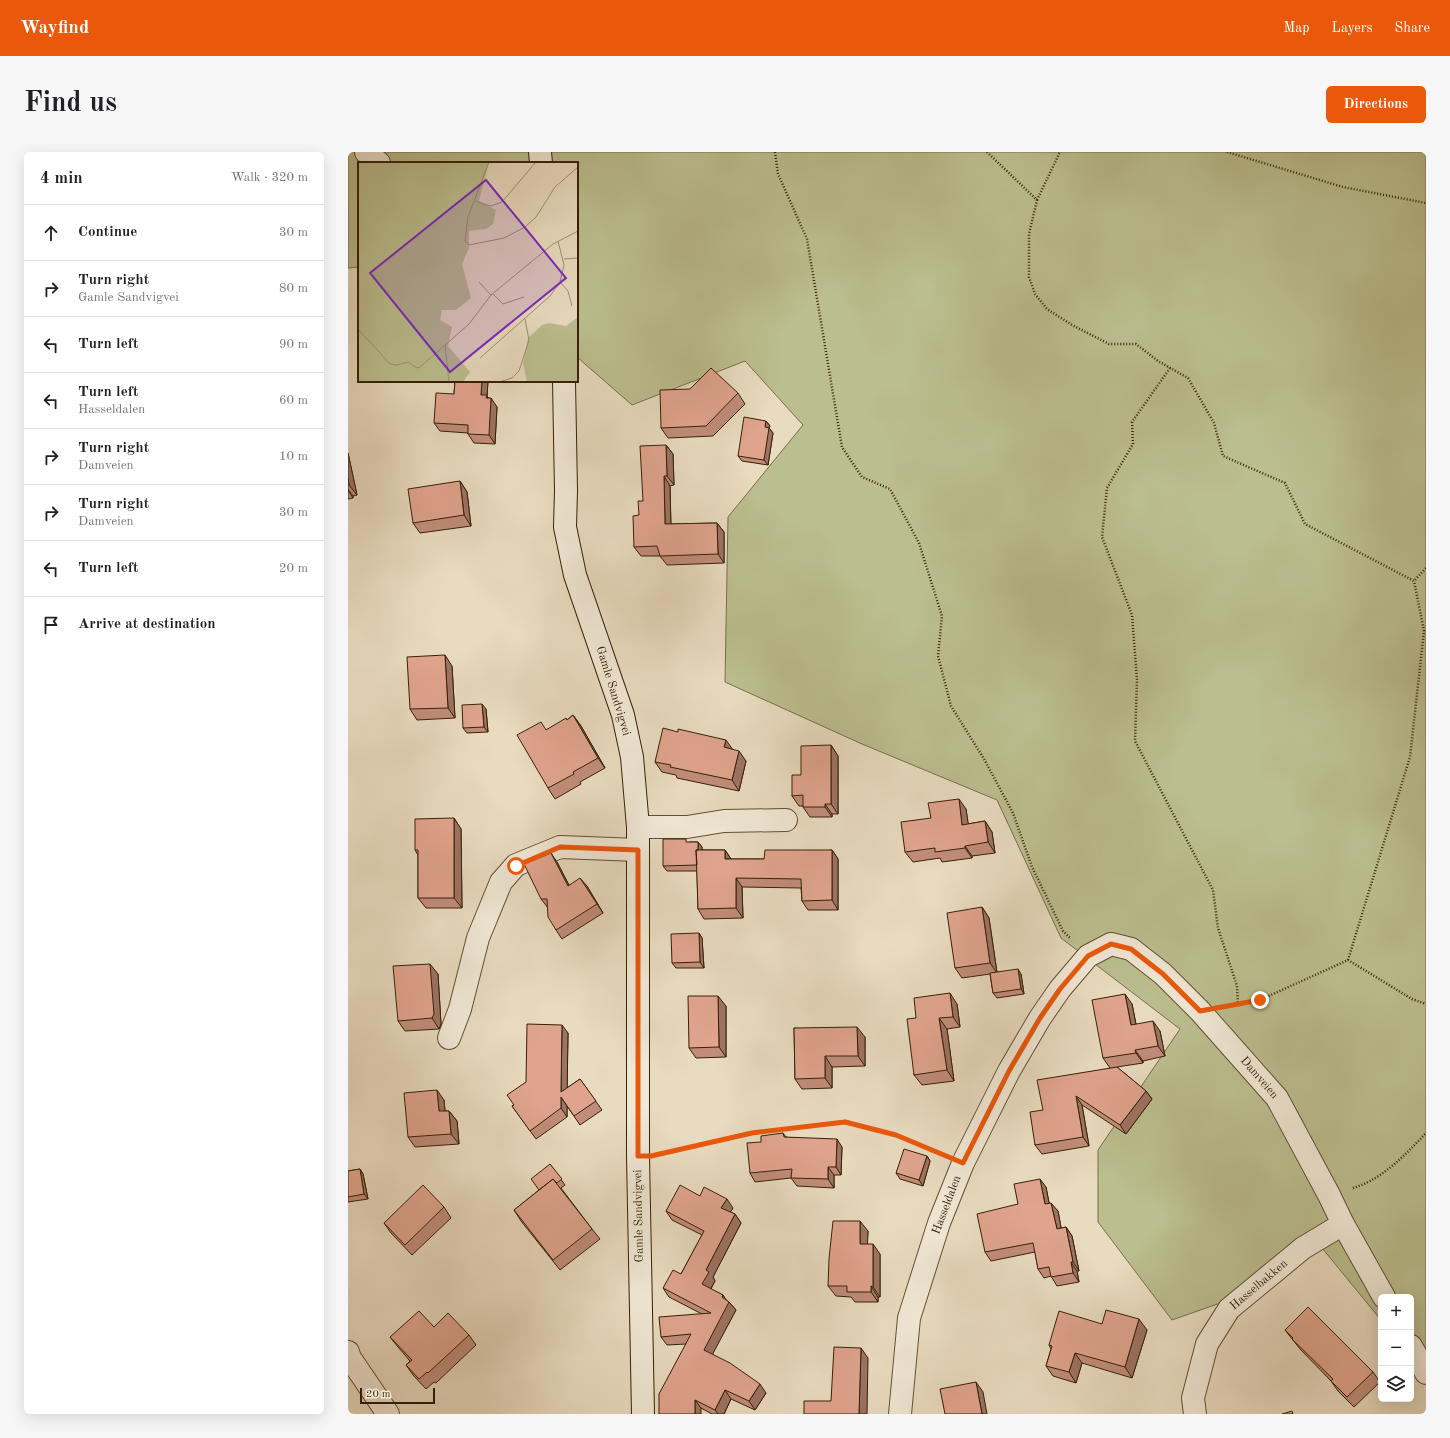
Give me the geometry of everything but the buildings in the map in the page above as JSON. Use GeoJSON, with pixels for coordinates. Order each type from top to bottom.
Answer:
{"type":"FeatureCollection","features":[{"type":"Feature","properties":{"kind":"street"},"geometry":{"type":"LineString","coordinates":[[366,152],[378,162]]}},
{"type":"Feature","properties":{"kind":"street"},"geometry":{"type":"LineString","coordinates":[[540,152],[541,162]]}},
{"type":"Feature","properties":{"kind":"street","name":"Gamle Sandvigvei"},"geometry":{"type":"LineString","coordinates":[[564,382],[566,491],[565,527],[575,574],[623,715],[632,757],[638,827],[638,1156],[643,1414]]}},
{"type":"Feature","properties":{"kind":"street"},"geometry":{"type":"LineString","coordinates":[[638,827],[687,827],[724,821],[786,820]]}},
{"type":"Feature","properties":{"kind":"street"},"geometry":{"type":"LineString","coordinates":[[449,1038],[460,1009],[478,938],[501,882],[516,866],[560,847],[638,850]]}},
{"type":"Feature","properties":{"kind":"street","name":"Damveien"},"geometry":{"type":"LineString","coordinates":[[1088,956],[1111,944],[1131,949],[1163,974],[1200,1011],[1277,1098],[1343,1224],[1382,1294]]}},
{"type":"Feature","properties":{"kind":"street","name":"Hasseldalen"},"geometry":{"type":"LineString","coordinates":[[900,1414],[909,1318],[939,1223],[963,1163],[1009,1071],[1040,1018],[1060,989],[1088,956]]}},
{"type":"Feature","properties":{"kind":"street","name":"Hasselbakken"},"geometry":{"type":"LineString","coordinates":[[1195,1414],[1193,1398],[1206,1344],[1229,1309],[1303,1248],[1343,1224]]}},
{"type":"Feature","properties":{"kind":"street"},"geometry":{"type":"LineString","coordinates":[[1414,1351],[1426,1373]]}},
{"type":"Feature","properties":{"kind":"street"},"geometry":{"type":"LineString","coordinates":[[349,1356],[388,1414]]}},
{"type":"Feature","properties":{"kind":"path"},"geometry":{"type":"LineString","coordinates":[[775,152],[778,174],[807,239],[842,447],[862,477],[890,489],[918,543],[942,616],[938,656],[951,706],[984,759],[1012,813],[1032,868],[1063,931],[1088,956]]}},
{"type":"Feature","properties":{"kind":"path"},"geometry":{"type":"LineString","coordinates":[[987,152],[1038,200]]}},
{"type":"Feature","properties":{"kind":"path"},"geometry":{"type":"LineString","coordinates":[[1060,152],[1038,200],[1029,234],[1029,277],[1035,294],[1047,309],[1072,325],[1109,344],[1136,344],[1158,361],[1188,378],[1214,423],[1223,456],[1285,483],[1305,524],[1414,581]]}},
{"type":"Feature","properties":{"kind":"path"},"geometry":{"type":"LineString","coordinates":[[1227,152],[1343,187],[1426,202]]}},
{"type":"Feature","properties":{"kind":"path"},"geometry":{"type":"LineString","coordinates":[[1170,368],[1132,422],[1133,444],[1107,488],[1102,537],[1132,615],[1137,680],[1135,741],[1213,890],[1218,928],[1237,986],[1238,1004]]}},
{"type":"Feature","properties":{"kind":"path"},"geometry":{"type":"LineString","coordinates":[[1414,581],[1426,568]]}},
{"type":"Feature","properties":{"kind":"path"},"geometry":{"type":"LineString","coordinates":[[1200,1011],[1260,1000],[1348,960],[1410,757],[1424,631],[1414,581]]}},
{"type":"Feature","properties":{"kind":"path"},"geometry":{"type":"LineString","coordinates":[[1348,960],[1412,999],[1426,1004]]}},
{"type":"Feature","properties":{"kind":"path"},"geometry":{"type":"LineString","coordinates":[[638,1156],[651,1156],[752,1133],[845,1122],[896,1135],[963,1163]]}},
{"type":"Feature","properties":{"kind":"path"},"geometry":{"type":"LineString","coordinates":[[1329,1195],[1366,1184],[1402,1158],[1426,1133]]}},
{"type":"Feature","properties":{"kind":"green space"},"geometry":{"type":"Polygon","coordinates":[[[348,152],[1426,152],[1426,1378],[1414,1360],[1414,1294],[1378,1294],[1378,1316],[1322,1248],[1226,1301],[1172,1320],[1098,1222],[1098,1150],[1180,1029],[1061,938],[997,800],[862,744],[725,682],[728,517],[803,425],[745,361],[632,405],[578,358],[578,162],[358,162],[358,267],[348,268],[348,152]]]}},
{"type":"Feature","properties":{"kind":"route"},"geometry":{"type":"LineString","coordinates":[[516,866],[560,847],[638,850],[638,1156],[651,1156],[752,1133],[845,1122],[896,1135],[963,1163],[1009,1071],[1040,1018],[1060,989],[1088,956],[1111,944],[1131,949],[1163,974],[1200,1011],[1260,1000]]}}]}
